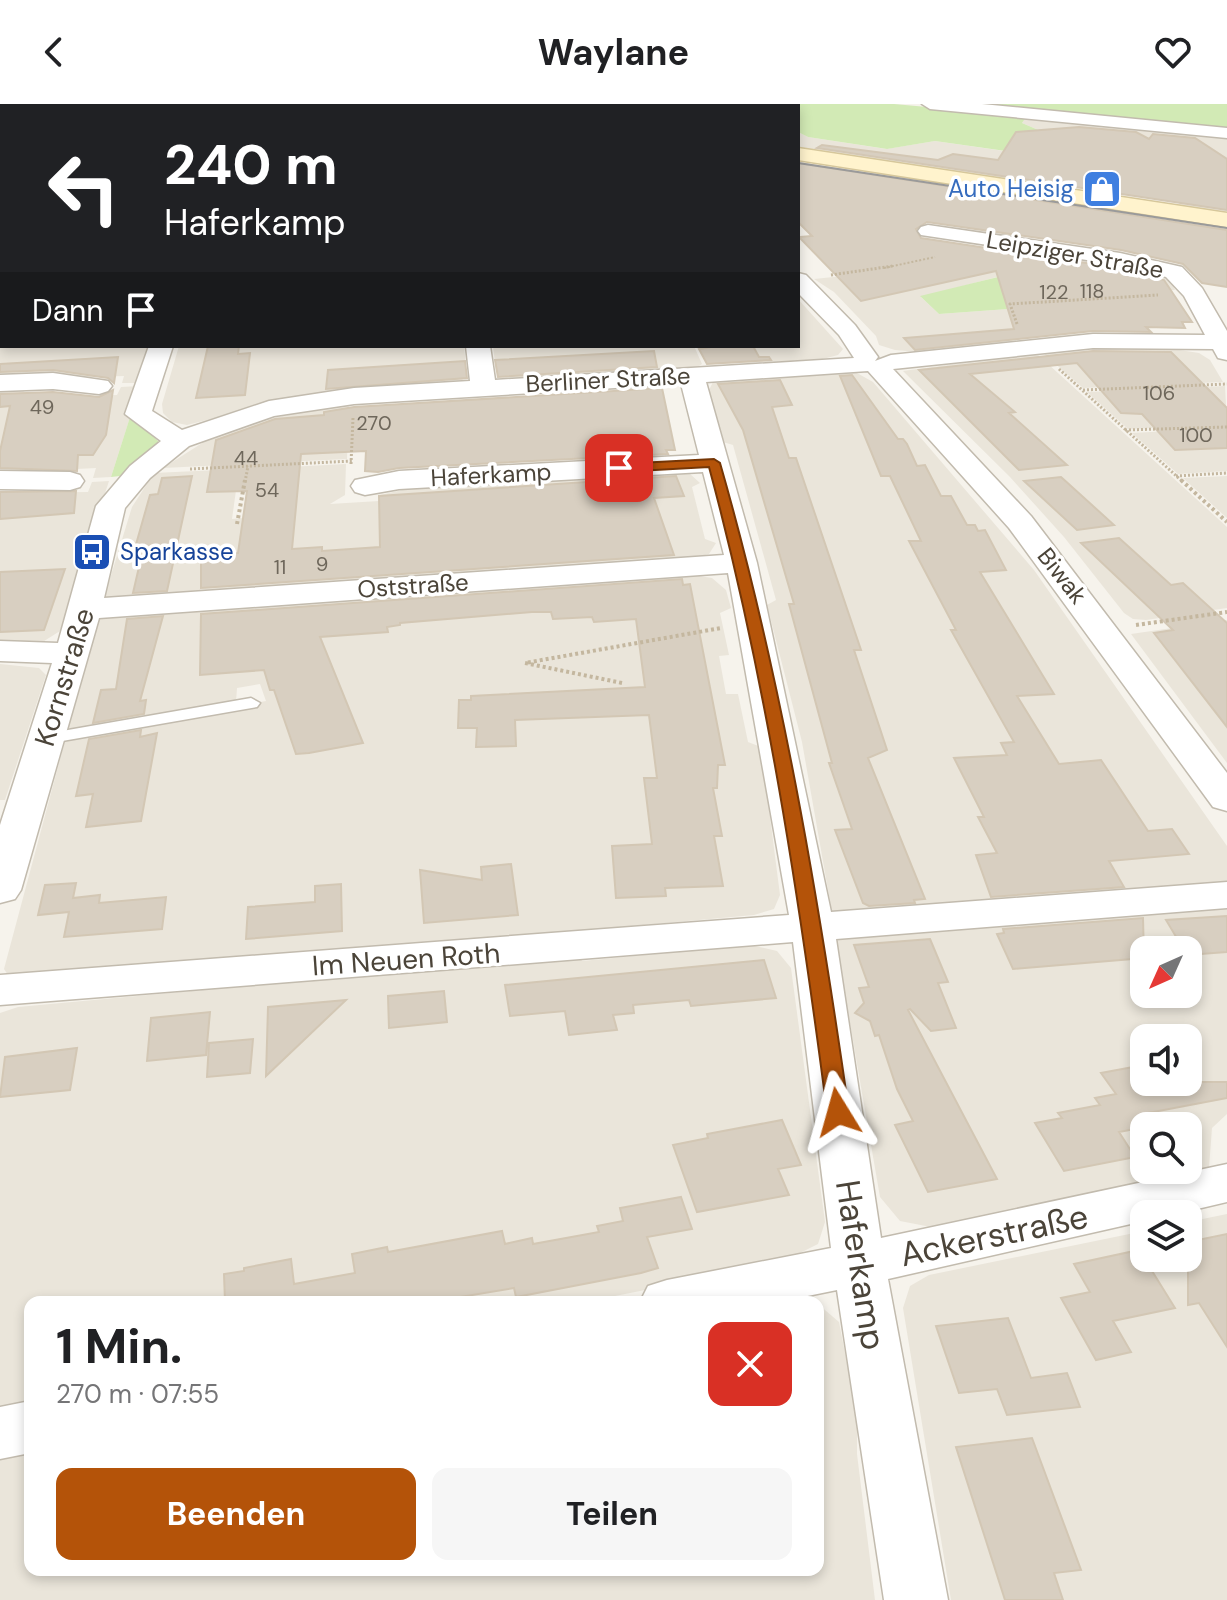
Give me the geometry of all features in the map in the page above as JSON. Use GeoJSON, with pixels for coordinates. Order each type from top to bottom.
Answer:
{"type":"FeatureCollection","features":[{"type":"Feature","properties":{"kind":"main road"},"geometry":{"type":"LineString","coordinates":[[800,154],[1227,220]]}},
{"type":"Feature","properties":{"kind":"main road"},"geometry":{"type":"LineString","coordinates":[[800,168],[1227,232]]}},
{"type":"Feature","properties":{"kind":"street"},"geometry":{"type":"LineString","coordinates":[[930,104],[1227,133]]}},
{"type":"Feature","properties":{"kind":"street","name":"Leipziger Straße"},"geometry":{"type":"LineString","coordinates":[[928,231],[1157,266],[1174,272],[1194,293],[1225,345]]}},
{"type":"Feature","properties":{"kind":"street","name":"Biwak"},"geometry":{"type":"LineString","coordinates":[[800,282],[1020,522],[1104,630],[1227,799]]}},
{"type":"Feature","properties":{"kind":"street","name":"Berliner Straße"},"geometry":{"type":"LineString","coordinates":[[179,440],[269,409],[354,396],[874,363],[1093,341],[1225,345]]}},
{"type":"Feature","properties":{"kind":"street"},"geometry":{"type":"LineString","coordinates":[[160,348],[138,414],[179,440]]}},
{"type":"Feature","properties":{"kind":"street"},"geometry":{"type":"LineString","coordinates":[[478,348],[483,387]]}},
{"type":"Feature","properties":{"kind":"street","name":"Haferkamp"},"geometry":{"type":"LineString","coordinates":[[703,348],[703,375],[714,463],[742,563],[813,929],[859,1264],[916,1600]]}},
{"type":"Feature","properties":{"kind":"street"},"geometry":{"type":"LineString","coordinates":[[0,383],[53,381],[99,386]]}},
{"type":"Feature","properties":{"kind":"street","name":"Kornstraße"},"geometry":{"type":"LineString","coordinates":[[0,890],[85,609],[111,506],[140,472],[179,440]]}},
{"type":"Feature","properties":{"kind":"street","name":"Haferkamp"},"geometry":{"type":"LineString","coordinates":[[365,486],[399,480],[714,463]]}},
{"type":"Feature","properties":{"kind":"street"},"geometry":{"type":"LineString","coordinates":[[0,480],[70,481]]}},
{"type":"Feature","properties":{"kind":"street","name":"Oststraße"},"geometry":{"type":"LineString","coordinates":[[85,609],[742,563]]}},
{"type":"Feature","properties":{"kind":"street"},"geometry":{"type":"LineString","coordinates":[[0,651],[71,653]]}},
{"type":"Feature","properties":{"kind":"street"},"geometry":{"type":"LineString","coordinates":[[813,929],[1227,895]]}},
{"type":"Feature","properties":{"kind":"street","name":"Im Neuen Roth"},"geometry":{"type":"LineString","coordinates":[[0,990],[813,929]]}},
{"type":"Feature","properties":{"kind":"street","name":"Ackerstraße"},"geometry":{"type":"LineString","coordinates":[[697,1296],[859,1264],[1227,1183]]}},
{"type":"Feature","properties":{"kind":"street"},"geometry":{"type":"LineString","coordinates":[[0,1433],[24,1428]]}},
{"type":"Feature","properties":{"kind":"lane"},"geometry":{"type":"LineString","coordinates":[[45,739],[251,703]]}},
{"type":"Feature","properties":{"kind":"path"},"geometry":{"type":"LineString","coordinates":[[828,276],[873,271],[996,241]]}},
{"type":"Feature","properties":{"kind":"path"},"geometry":{"type":"LineString","coordinates":[[1194,293],[1010,304],[1021,333],[1032,345],[1227,522]]}},
{"type":"Feature","properties":{"kind":"path"},"geometry":{"type":"LineString","coordinates":[[1082,390],[1227,384]]}},
{"type":"Feature","properties":{"kind":"path"},"geometry":{"type":"LineString","coordinates":[[140,472],[352,461],[354,396]]}},
{"type":"Feature","properties":{"kind":"path"},"geometry":{"type":"LineString","coordinates":[[1125,430],[1227,427]]}},
{"type":"Feature","properties":{"kind":"path"},"geometry":{"type":"LineString","coordinates":[[237,524],[248,466]]}},
{"type":"Feature","properties":{"kind":"path"},"geometry":{"type":"LineString","coordinates":[[1176,476],[1227,473]]}},
{"type":"Feature","properties":{"kind":"path"},"geometry":{"type":"LineString","coordinates":[[1104,630],[1227,612]]}},
{"type":"Feature","properties":{"kind":"path"},"geometry":{"type":"LineString","coordinates":[[622,683],[525,663],[753,623]]}},
{"type":"Feature","properties":{"kind":"shaded area"},"geometry":{"type":"Polygon","coordinates":[[[1027,116],[1227,136],[1227,214],[1177,206],[1191,188],[1127,168],[1022,123],[1027,116]]]}},
{"type":"Feature","properties":{"kind":"shaded area"},"geometry":{"type":"Polygon","coordinates":[[[800,133],[808,137],[886,149],[935,141],[1080,162],[1055,186],[800,149],[800,133]]]}},
{"type":"Feature","properties":{"kind":"shaded area"},"geometry":{"type":"Polygon","coordinates":[[[998,244],[1157,271],[1171,281],[1175,290],[1005,299],[997,277],[921,297],[939,314],[1008,309],[1017,338],[1009,342],[919,352],[879,345],[876,336],[834,292],[814,279],[872,273],[998,244]]]}},
{"type":"Feature","properties":{"kind":"shaded area"},"geometry":{"type":"Polygon","coordinates":[[[800,301],[843,349],[838,355],[819,360],[717,364],[711,348],[800,348],[800,301]]]}},
{"type":"Feature","properties":{"kind":"shaded area"},"geometry":{"type":"Polygon","coordinates":[[[0,348],[152,348],[141,383],[122,383],[124,376],[0,380],[0,348]]]}},
{"type":"Feature","properties":{"kind":"shaded area"},"geometry":{"type":"Polygon","coordinates":[[[178,348],[464,348],[467,375],[462,380],[448,383],[301,396],[187,425],[172,422],[163,413],[162,404],[178,348]]]}},
{"type":"Feature","properties":{"kind":"shaded area"},"geometry":{"type":"Polygon","coordinates":[[[493,348],[695,348],[702,364],[696,368],[518,379],[503,377],[496,372],[493,348]]]}},
{"type":"Feature","properties":{"kind":"shaded area"},"geometry":{"type":"Polygon","coordinates":[[[1128,348],[1199,353],[1210,360],[1223,382],[1083,388],[1043,353],[1128,348]]]}},
{"type":"Feature","properties":{"kind":"shaded area"},"geometry":{"type":"Polygon","coordinates":[[[1036,353],[1227,527],[1227,608],[1146,620],[1133,619],[1124,613],[1064,537],[1010,477],[903,371],[1036,353]]]}},
{"type":"Feature","properties":{"kind":"shaded area"},"geometry":{"type":"Polygon","coordinates":[[[857,373],[873,382],[1034,570],[1227,846],[1227,887],[833,918],[802,742],[767,605],[776,600],[733,445],[723,442],[709,390],[713,382],[732,378],[857,373]]]}},
{"type":"Feature","properties":{"kind":"shaded area"},"geometry":{"type":"Polygon","coordinates":[[[14,386],[36,398],[117,395],[121,387],[140,386],[111,477],[93,478],[96,468],[0,473],[0,387],[14,386]]]}},
{"type":"Feature","properties":{"kind":"shaded area"},"geometry":{"type":"Polygon","coordinates":[[[1225,386],[1227,425],[1128,429],[1087,392],[1225,386]]]}},
{"type":"Feature","properties":{"kind":"shaded area"},"geometry":{"type":"Polygon","coordinates":[[[349,403],[347,459],[163,468],[207,440],[257,421],[349,403]]]}},
{"type":"Feature","properties":{"kind":"shaded area"},"geometry":{"type":"Polygon","coordinates":[[[1227,428],[1227,471],[1178,474],[1132,433],[1227,428]]]}},
{"type":"Feature","properties":{"kind":"shaded area"},"geometry":{"type":"Polygon","coordinates":[[[346,464],[345,495],[330,504],[379,501],[380,495],[433,483],[666,470],[689,473],[700,483],[692,487],[705,539],[716,543],[709,554],[689,559],[104,598],[132,507],[154,473],[239,469],[232,519],[242,518],[251,469],[346,464]]]}},
{"type":"Feature","properties":{"kind":"shaded area"},"geometry":{"type":"Polygon","coordinates":[[[1227,476],[1227,518],[1183,478],[1227,476]]]}},
{"type":"Feature","properties":{"kind":"shaded area"},"geometry":{"type":"Polygon","coordinates":[[[109,481],[60,631],[41,643],[0,644],[0,493],[88,492],[92,482],[109,481]]]}},
{"type":"Feature","properties":{"kind":"shaded area"},"geometry":{"type":"Polygon","coordinates":[[[686,574],[712,578],[726,590],[731,608],[720,613],[729,655],[719,656],[726,694],[738,694],[748,742],[761,747],[780,895],[774,909],[754,915],[26,981],[10,978],[4,969],[66,737],[266,701],[260,684],[237,688],[236,702],[79,732],[68,728],[100,614],[686,574]]]}},
{"type":"Feature","properties":{"kind":"shaded area"},"geometry":{"type":"Polygon","coordinates":[[[1227,620],[1227,763],[1131,634],[1227,620]]]}},
{"type":"Feature","properties":{"kind":"shaded area"},"geometry":{"type":"Polygon","coordinates":[[[0,664],[39,668],[46,675],[5,800],[0,800],[0,664]]]}},
{"type":"Feature","properties":{"kind":"shaded area"},"geometry":{"type":"Polygon","coordinates":[[[1227,905],[1227,1114],[1212,1128],[1209,1168],[1202,1171],[1202,1112],[1130,1112],[1130,1184],[1154,1184],[936,1228],[900,1221],[880,1197],[835,936],[1227,905]]]}},
{"type":"Feature","properties":{"kind":"shaded area"},"geometry":{"type":"Polygon","coordinates":[[[751,945],[777,951],[791,968],[825,1222],[818,1244],[796,1255],[615,1296],[24,1296],[24,1412],[0,1417],[0,1013],[18,1007],[580,955],[582,961],[751,945]]]}},
{"type":"Feature","properties":{"kind":"shaded area"},"geometry":{"type":"Polygon","coordinates":[[[1227,1214],[1227,1600],[951,1600],[903,1308],[910,1286],[929,1275],[1130,1234],[1130,1272],[1202,1272],[1202,1219],[1227,1214]]]}},
{"type":"Feature","properties":{"kind":"shaded area"},"geometry":{"type":"Polygon","coordinates":[[[824,1309],[839,1322],[857,1415],[857,1454],[875,1600],[0,1600],[0,1458],[24,1452],[24,1576],[824,1576],[824,1309]]]}},
{"type":"Feature","properties":{"kind":"green space"},"geometry":{"type":"Polygon","coordinates":[[[800,104],[894,104],[1027,116],[1022,123],[1127,168],[935,141],[887,149],[808,137],[800,133],[800,104]]]}},
{"type":"Feature","properties":{"kind":"green space"},"geometry":{"type":"Polygon","coordinates":[[[967,104],[1227,104],[1227,130],[967,104]]]}},
{"type":"Feature","properties":{"kind":"green space"},"geometry":{"type":"Polygon","coordinates":[[[998,277],[1008,309],[939,314],[920,296],[998,277]]]}},
{"type":"Feature","properties":{"kind":"green space"},"geometry":{"type":"Polygon","coordinates":[[[131,414],[161,444],[120,476],[111,477],[131,414]]]}},
{"type":"Feature","properties":{"kind":"building"},"geometry":{"type":"Polygon","coordinates":[[[1079,127],[1136,132],[1149,139],[1153,134],[1195,138],[1227,159],[1227,210],[817,148],[822,145],[938,160],[953,154],[998,160],[1016,132],[1079,127]]]}},
{"type":"Feature","properties":{"kind":"building"},"geometry":{"type":"Polygon","coordinates":[[[800,163],[1227,230],[1227,287],[1202,283],[1183,264],[1121,250],[927,222],[916,229],[921,238],[1119,268],[1164,280],[1192,322],[1182,322],[1185,328],[1146,327],[1151,332],[1093,331],[915,350],[904,338],[1014,329],[996,271],[861,301],[800,238],[812,236],[800,224],[800,163]]]}},
{"type":"Feature","properties":{"kind":"building"},"geometry":{"type":"Polygon","coordinates":[[[208,348],[239,348],[238,354],[250,353],[245,395],[196,398],[208,348]]]}},
{"type":"Feature","properties":{"kind":"building"},"geometry":{"type":"Polygon","coordinates":[[[754,348],[759,357],[769,357],[771,360],[707,364],[699,349],[754,348]]]}},
{"type":"Feature","properties":{"kind":"building"},"geometry":{"type":"Polygon","coordinates":[[[654,351],[657,367],[498,377],[495,360],[654,351]]]}},
{"type":"Feature","properties":{"kind":"building"},"geometry":{"type":"Polygon","coordinates":[[[1093,351],[1171,352],[1227,408],[1227,448],[1175,450],[1142,414],[1121,413],[1077,363],[970,374],[1015,412],[1009,413],[1067,465],[1019,470],[919,370],[1093,351]]]}},
{"type":"Feature","properties":{"kind":"building"},"geometry":{"type":"Polygon","coordinates":[[[118,357],[114,383],[108,378],[53,370],[0,372],[0,364],[118,357]]]}},
{"type":"Feature","properties":{"kind":"building"},"geometry":{"type":"Polygon","coordinates":[[[465,361],[467,378],[326,389],[328,370],[465,361]]]}},
{"type":"Feature","properties":{"kind":"building"},"geometry":{"type":"Polygon","coordinates":[[[852,375],[898,439],[903,439],[907,444],[917,466],[925,465],[941,496],[951,496],[967,525],[975,525],[978,531],[985,530],[1006,570],[980,572],[1054,694],[1017,696],[1059,764],[1101,760],[1148,831],[1172,829],[1189,854],[1109,861],[1124,887],[991,897],[976,855],[997,853],[978,817],[984,817],[954,758],[1007,755],[1001,743],[1014,742],[951,630],[956,630],[909,541],[921,541],[890,476],[881,476],[840,376],[852,375]]]}},
{"type":"Feature","properties":{"kind":"building"},"geometry":{"type":"Polygon","coordinates":[[[780,380],[792,405],[772,407],[789,458],[796,458],[861,650],[854,650],[887,750],[868,758],[925,899],[914,900],[915,903],[869,906],[863,903],[835,830],[852,829],[829,763],[832,763],[789,604],[794,604],[743,430],[718,384],[780,380]]]}},
{"type":"Feature","properties":{"kind":"building"},"geometry":{"type":"Polygon","coordinates":[[[662,388],[675,450],[666,450],[668,454],[399,468],[378,472],[365,471],[366,451],[301,454],[292,549],[322,547],[322,551],[380,547],[379,496],[676,476],[684,496],[654,498],[674,555],[201,588],[201,555],[238,553],[247,491],[207,492],[216,440],[275,419],[324,415],[324,412],[354,407],[662,388]]]}},
{"type":"Feature","properties":{"kind":"building"},"geometry":{"type":"Polygon","coordinates":[[[113,390],[106,435],[93,455],[78,455],[77,471],[0,468],[0,451],[10,406],[0,407],[0,394],[53,392],[99,397],[113,390]]]}},
{"type":"Feature","properties":{"kind":"building"},"geometry":{"type":"Polygon","coordinates":[[[192,476],[167,591],[133,593],[142,554],[133,555],[150,495],[158,494],[162,478],[192,476]]]}},
{"type":"Feature","properties":{"kind":"building"},"geometry":{"type":"Polygon","coordinates":[[[1061,477],[1114,525],[1077,530],[1024,481],[1061,477]]]}},
{"type":"Feature","properties":{"kind":"building"},"geometry":{"type":"Polygon","coordinates":[[[76,491],[74,513],[0,519],[0,492],[76,491]]]}},
{"type":"Feature","properties":{"kind":"building"},"geometry":{"type":"Polygon","coordinates":[[[1119,538],[1171,585],[1183,583],[1227,623],[1227,727],[1154,633],[1173,630],[1081,543],[1119,538]]]}},
{"type":"Feature","properties":{"kind":"building"},"geometry":{"type":"Polygon","coordinates":[[[65,569],[44,630],[0,632],[0,572],[65,569]]]}},
{"type":"Feature","properties":{"kind":"building"},"geometry":{"type":"Polygon","coordinates":[[[682,579],[683,585],[690,584],[725,765],[718,765],[717,788],[713,788],[722,836],[714,836],[723,886],[665,888],[666,896],[616,898],[612,846],[652,844],[644,778],[657,778],[649,715],[515,720],[516,746],[476,747],[477,728],[458,728],[459,700],[471,700],[471,696],[645,687],[636,619],[594,622],[592,617],[553,619],[551,612],[532,612],[400,623],[387,627],[388,632],[320,637],[363,743],[309,753],[296,754],[264,670],[200,675],[201,614],[682,579]]]}},
{"type":"Feature","properties":{"kind":"building"},"geometry":{"type":"Polygon","coordinates":[[[163,616],[140,701],[146,700],[144,714],[93,723],[101,690],[116,689],[127,619],[163,616]]]}},
{"type":"Feature","properties":{"kind":"building"},"geometry":{"type":"Polygon","coordinates":[[[141,730],[140,737],[157,733],[141,821],[86,827],[93,794],[76,796],[89,739],[141,730]]]}},
{"type":"Feature","properties":{"kind":"building"},"geometry":{"type":"Polygon","coordinates":[[[511,864],[518,915],[424,923],[420,870],[482,880],[481,867],[511,864]]]}},
{"type":"Feature","properties":{"kind":"building"},"geometry":{"type":"Polygon","coordinates":[[[76,883],[73,898],[100,895],[99,903],[166,897],[162,929],[64,937],[69,912],[38,915],[45,885],[76,883]]]}},
{"type":"Feature","properties":{"kind":"building"},"geometry":{"type":"Polygon","coordinates":[[[341,884],[342,931],[246,939],[248,907],[315,902],[315,886],[341,884]]]}},
{"type":"Feature","properties":{"kind":"building"},"geometry":{"type":"Polygon","coordinates":[[[1227,916],[1227,952],[1202,954],[1202,936],[1176,936],[1166,920],[1227,916]]]}},
{"type":"Feature","properties":{"kind":"building"},"geometry":{"type":"Polygon","coordinates":[[[1143,918],[1143,936],[1130,936],[1130,959],[1013,969],[997,934],[1004,933],[1003,929],[1143,918]]]}},
{"type":"Feature","properties":{"kind":"building"},"geometry":{"type":"Polygon","coordinates":[[[930,939],[948,982],[938,983],[956,1028],[931,1031],[908,1010],[997,1179],[928,1192],[895,1125],[913,1121],[897,1089],[879,1035],[875,1036],[870,1021],[855,1013],[864,1003],[859,988],[869,987],[854,945],[930,939]]]}},
{"type":"Feature","properties":{"kind":"building"},"geometry":{"type":"Polygon","coordinates":[[[764,960],[776,998],[691,1006],[689,1000],[633,1005],[634,1013],[613,1015],[617,1030],[569,1035],[565,1011],[510,1016],[505,985],[764,960]]]}},
{"type":"Feature","properties":{"kind":"building"},"geometry":{"type":"Polygon","coordinates":[[[444,991],[447,1022],[389,1028],[388,996],[444,991]]]}},
{"type":"Feature","properties":{"kind":"building"},"geometry":{"type":"Polygon","coordinates":[[[346,1000],[266,1076],[268,1007],[346,1000]]]}},
{"type":"Feature","properties":{"kind":"building"},"geometry":{"type":"Polygon","coordinates":[[[210,1012],[206,1055],[147,1061],[151,1018],[210,1012]]]}},
{"type":"Feature","properties":{"kind":"building"},"geometry":{"type":"Polygon","coordinates":[[[253,1039],[250,1073],[207,1077],[209,1043],[253,1039]]]}},
{"type":"Feature","properties":{"kind":"building"},"geometry":{"type":"Polygon","coordinates":[[[77,1048],[70,1090],[0,1097],[5,1057],[77,1048]]]}},
{"type":"Feature","properties":{"kind":"building"},"geometry":{"type":"Polygon","coordinates":[[[1130,1068],[1130,1096],[1202,1096],[1202,1082],[1227,1082],[1227,1098],[1153,1112],[1130,1112],[1130,1130],[1119,1132],[1130,1149],[1130,1158],[1064,1171],[1035,1123],[1062,1118],[1058,1113],[1100,1105],[1095,1098],[1116,1094],[1101,1073],[1130,1068]]]}},
{"type":"Feature","properties":{"kind":"building"},"geometry":{"type":"Polygon","coordinates":[[[782,1120],[801,1165],[778,1169],[789,1195],[697,1212],[673,1145],[708,1138],[707,1134],[782,1120]]]}},
{"type":"Feature","properties":{"kind":"building"},"geometry":{"type":"Polygon","coordinates":[[[681,1197],[692,1229],[647,1237],[658,1268],[521,1296],[516,1296],[514,1288],[466,1296],[225,1296],[224,1274],[244,1271],[244,1268],[291,1259],[294,1284],[355,1273],[352,1254],[387,1247],[388,1252],[502,1231],[505,1244],[532,1238],[533,1244],[599,1232],[597,1226],[623,1221],[620,1208],[681,1197]]]}},
{"type":"Feature","properties":{"kind":"building"},"geometry":{"type":"Polygon","coordinates":[[[1227,1234],[1227,1347],[1199,1303],[1188,1305],[1188,1272],[1202,1272],[1202,1239],[1227,1234]]]}},
{"type":"Feature","properties":{"kind":"building"},"geometry":{"type":"Polygon","coordinates":[[[1130,1252],[1130,1272],[1153,1272],[1175,1308],[1113,1321],[1131,1352],[1096,1360],[1061,1298],[1090,1292],[1074,1264],[1130,1252]]]}},
{"type":"Feature","properties":{"kind":"building"},"geometry":{"type":"Polygon","coordinates":[[[1008,1318],[1031,1378],[1067,1373],[1080,1407],[1007,1415],[997,1389],[959,1393],[936,1326],[1008,1318]]]}},
{"type":"Feature","properties":{"kind":"building"},"geometry":{"type":"Polygon","coordinates":[[[1032,1438],[1081,1570],[1054,1573],[1063,1600],[1005,1600],[956,1447],[1032,1438]]]}},
{"type":"Feature","properties":{"kind":"tram line"},"geometry":{"type":"LineString","coordinates":[[800,163],[1227,228]]}},
{"type":"Feature","properties":{"kind":"place","name":"Auto Heisig"},"geometry":{"type":"Point","coordinates":[1102,189]}},
{"type":"Feature","properties":{"kind":"place","name":"Sparkasse"},"geometry":{"type":"Point","coordinates":[92,552]}},
{"type":"Feature","properties":{"kind":"route"},"geometry":{"type":"LineString","coordinates":[[619,468],[714,463],[742,563],[813,929],[838,1112]]}}]}
